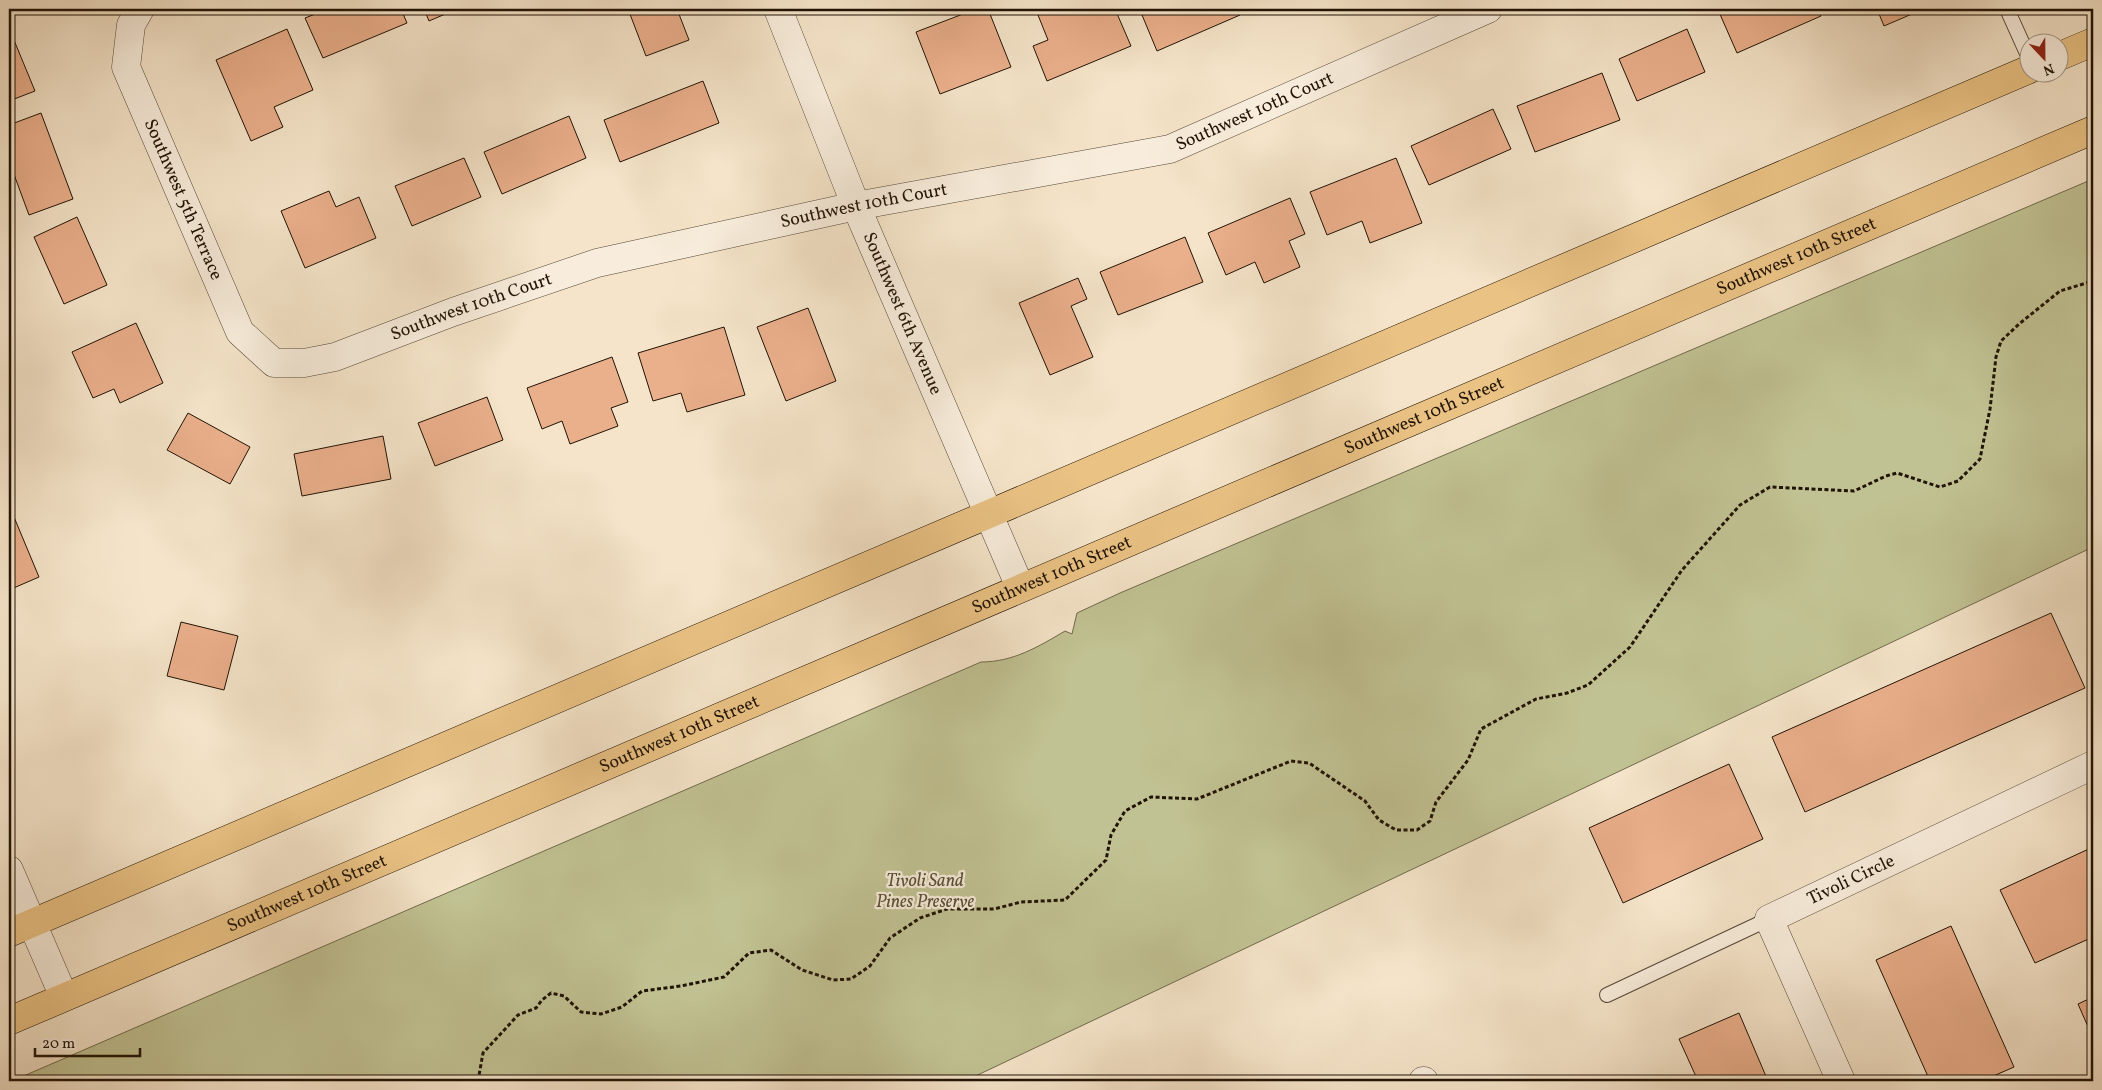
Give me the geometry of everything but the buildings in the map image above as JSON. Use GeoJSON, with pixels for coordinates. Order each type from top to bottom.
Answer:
{"type":"FeatureCollection","features":[{"type":"Feature","properties":{"kind":"main road"},"geometry":{"type":"LineString","coordinates":[[2070,52],[2093,42]]}},
{"type":"Feature","properties":{"kind":"main road"},"geometry":{"type":"LineString","coordinates":[[20,929],[2020,73]]}},
{"type":"Feature","properties":{"kind":"main road","name":"Southwest 10th Street"},"geometry":{"type":"LineString","coordinates":[[9,1020],[2093,130]]}},
{"type":"Feature","properties":{"kind":"street","name":"Southwest 5th Terrace"},"geometry":{"type":"LineString","coordinates":[[140,9],[131,25],[126,67],[240,332]]}},
{"type":"Feature","properties":{"kind":"street","name":"Southwest 6th Avenue"},"geometry":{"type":"LineString","coordinates":[[778,9],[856,206],[1020,588]]}},
{"type":"Feature","properties":{"kind":"street","name":"Southwest 10th Court"},"geometry":{"type":"LineString","coordinates":[[240,332],[274,363],[304,363],[334,356],[453,312],[597,263],[856,206],[1170,149],[1488,9]]}},
{"type":"Feature","properties":{"kind":"street","name":"Tivoli Circle"},"geometry":{"type":"LineString","coordinates":[[1769,919],[2093,765]]}},
{"type":"Feature","properties":{"kind":"street"},"geometry":{"type":"LineString","coordinates":[[9,870],[20,929],[64,997]]}},
{"type":"Feature","properties":{"kind":"street"},"geometry":{"type":"LineString","coordinates":[[1769,919],[1841,1081]]}},
{"type":"Feature","properties":{"kind":"lane"},"geometry":{"type":"LineString","coordinates":[[2007,9],[2020,38]]}},
{"type":"Feature","properties":{"kind":"lane"},"geometry":{"type":"LineString","coordinates":[[1607,994],[1769,919]]}},
{"type":"Feature","properties":{"kind":"path"},"geometry":{"type":"LineString","coordinates":[[478,1081],[483,1053],[518,1015],[536,1008],[551,993],[564,996],[581,1012],[601,1014],[622,1007],[642,991],[724,977],[749,954],[771,950],[802,970],[833,980],[851,979],[870,966],[890,938],[920,918],[947,909],[994,909],[1021,902],[1064,900],[1106,860],[1111,835],[1125,811],[1151,797],[1197,799],[1291,761],[1309,763],[1365,800],[1379,820],[1396,830],[1417,830],[1430,821],[1436,802],[1464,766],[1481,728],[1536,699],[1567,693],[1588,685],[1630,647],[1682,570],[1740,505],[1770,487],[1854,491],[1886,476],[1898,473],[1940,487],[1958,481],[1980,460],[1990,410],[1996,358],[2001,341],[2060,291],[2093,280]]}},
{"type":"Feature","properties":{"kind":"green space","name":"Tivoli Sand Pines Preserve"},"geometry":{"type":"Polygon","coordinates":[[[2093,179],[2093,547],[965,1081],[12,1081],[981,662],[1015,656],[1035,648],[1065,631],[1072,634],[1077,613],[1120,593],[2093,179]]]}}]}
